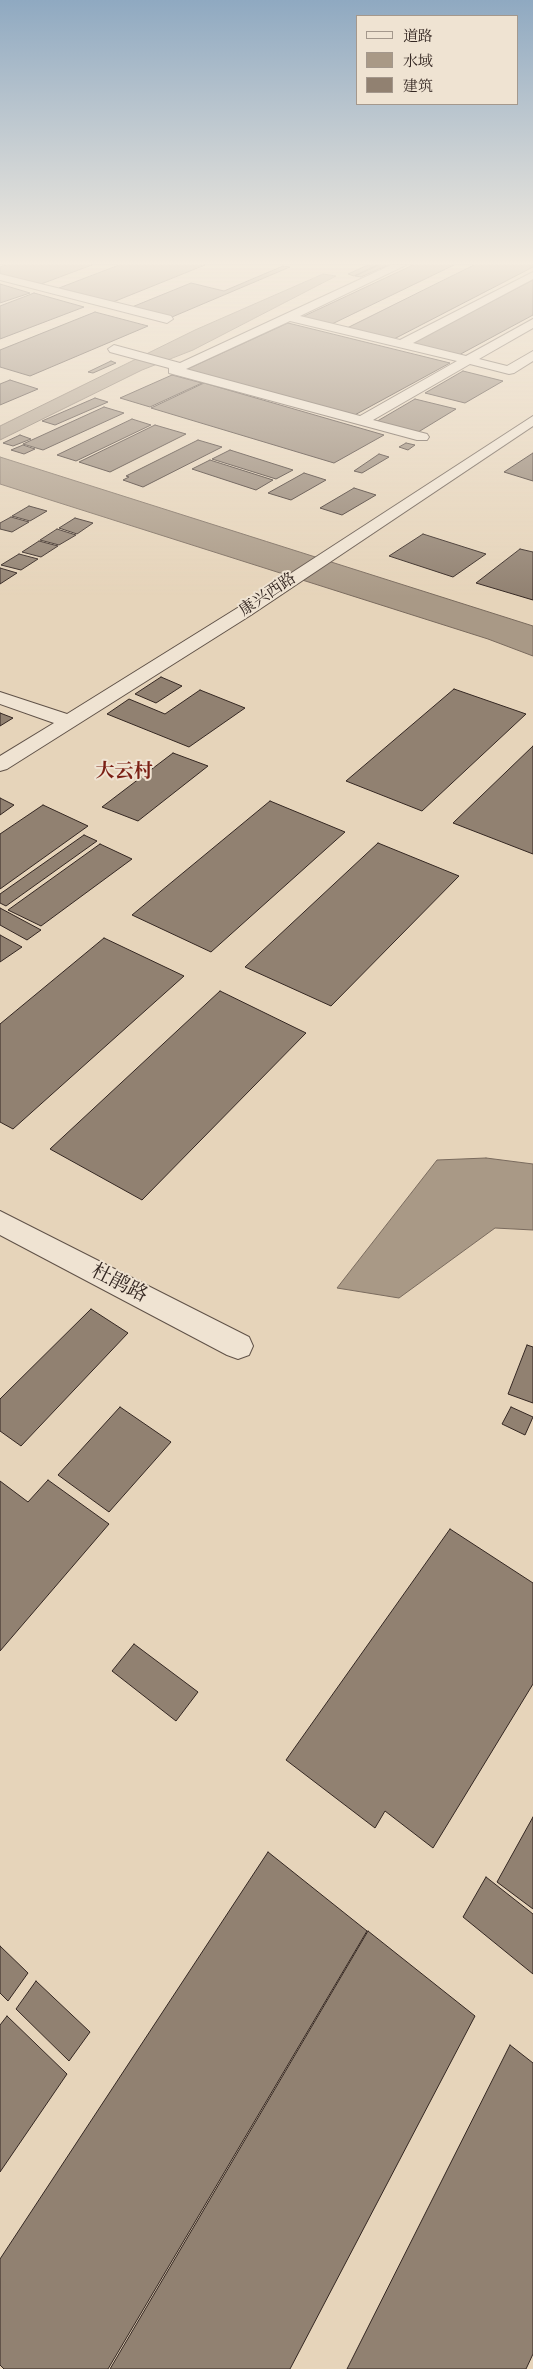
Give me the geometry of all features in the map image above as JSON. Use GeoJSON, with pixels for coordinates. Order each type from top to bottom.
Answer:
{"type":"FeatureCollection","features":[{"type":"Feature","properties":{"kind":"street"},"geometry":{"type":"LineString","coordinates":[[194,376],[422,438]]}},
{"type":"Feature","properties":{"kind":"street"},"geometry":{"type":"LineString","coordinates":[[361,421],[441,376]]}},
{"type":"Feature","properties":{"kind":"street","name":"康兴西路"},"geometry":{"type":"LineString","coordinates":[[0,765],[245,610],[533,420]]}},
{"type":"Feature","properties":{"kind":"street"},"geometry":{"type":"LineString","coordinates":[[0,698],[68,721]]}},
{"type":"Feature","properties":{"kind":"street","name":"杜鹃路"},"geometry":{"type":"LineString","coordinates":[[0,1222],[238,1346]]}},
{"type":"Feature","properties":{"kind":"water"},"geometry":{"type":"Polygon","coordinates":[[[102,376],[131,376],[0,440],[0,426],[102,376]]]}},
{"type":"Feature","properties":{"kind":"water"},"geometry":{"type":"Polygon","coordinates":[[[0,457],[533,626],[533,656],[488,639],[0,484],[0,457]]]}},
{"type":"Feature","properties":{"kind":"water"},"geometry":{"type":"Polygon","coordinates":[[[486,1158],[533,1164],[533,1230],[495,1228],[399,1298],[337,1288],[437,1160],[486,1158]]]}},
{"type":"Feature","properties":{"kind":"building"},"geometry":{"type":"Polygon","coordinates":[[[171,376],[202,383],[150,407],[120,398],[171,376]]]}},
{"type":"Feature","properties":{"kind":"building"},"geometry":{"type":"Polygon","coordinates":[[[200,376],[427,376],[351,417],[200,376]]]}},
{"type":"Feature","properties":{"kind":"building"},"geometry":{"type":"Polygon","coordinates":[[[455,376],[481,376],[503,381],[465,403],[425,393],[455,376]]]}},
{"type":"Feature","properties":{"kind":"building"},"geometry":{"type":"Polygon","coordinates":[[[10,380],[38,389],[0,405],[0,384],[10,380]]]}},
{"type":"Feature","properties":{"kind":"building"},"geometry":{"type":"Polygon","coordinates":[[[204,383],[384,435],[334,463],[151,408],[204,383]]]}},
{"type":"Feature","properties":{"kind":"building"},"geometry":{"type":"Polygon","coordinates":[[[95,398],[108,402],[55,425],[42,421],[95,398]]]}},
{"type":"Feature","properties":{"kind":"building"},"geometry":{"type":"Polygon","coordinates":[[[415,399],[456,409],[415,434],[374,423],[415,399]]]}},
{"type":"Feature","properties":{"kind":"building"},"geometry":{"type":"Polygon","coordinates":[[[104,407],[124,413],[43,450],[23,444],[104,407]]]}},
{"type":"Feature","properties":{"kind":"building"},"geometry":{"type":"Polygon","coordinates":[[[132,419],[151,425],[76,461],[57,455],[132,419]]]}},
{"type":"Feature","properties":{"kind":"building"},"geometry":{"type":"Polygon","coordinates":[[[155,425],[186,434],[110,472],[79,462],[155,425]]]}},
{"type":"Feature","properties":{"kind":"building"},"geometry":{"type":"Polygon","coordinates":[[[20,435],[31,439],[13,446],[3,443],[20,435]]]}},
{"type":"Feature","properties":{"kind":"building"},"geometry":{"type":"Polygon","coordinates":[[[198,440],[222,447],[143,487],[123,480],[129,477],[126,476],[198,440]]]}},
{"type":"Feature","properties":{"kind":"building"},"geometry":{"type":"Polygon","coordinates":[[[406,443],[415,445],[408,450],[399,447],[406,443]]]}},
{"type":"Feature","properties":{"kind":"building"},"geometry":{"type":"Polygon","coordinates":[[[23,445],[35,449],[24,454],[11,450],[23,445]]]}},
{"type":"Feature","properties":{"kind":"building"},"geometry":{"type":"Polygon","coordinates":[[[230,450],[293,470],[276,479],[212,459],[230,450]]]}},
{"type":"Feature","properties":{"kind":"building"},"geometry":{"type":"Polygon","coordinates":[[[533,453],[533,481],[504,472],[533,453]]]}},
{"type":"Feature","properties":{"kind":"building"},"geometry":{"type":"Polygon","coordinates":[[[379,454],[389,457],[362,473],[354,471],[379,454]]]}},
{"type":"Feature","properties":{"kind":"building"},"geometry":{"type":"Polygon","coordinates":[[[210,460],[273,480],[256,490],[192,469],[210,460]]]}},
{"type":"Feature","properties":{"kind":"building"},"geometry":{"type":"Polygon","coordinates":[[[304,473],[326,480],[291,500],[268,493],[304,473]]]}},
{"type":"Feature","properties":{"kind":"building"},"geometry":{"type":"Polygon","coordinates":[[[354,488],[376,495],[342,515],[320,508],[354,488]]]}},
{"type":"Feature","properties":{"kind":"building"},"geometry":{"type":"Polygon","coordinates":[[[29,506],[47,511],[30,521],[12,516],[29,506]]]}},
{"type":"Feature","properties":{"kind":"building"},"geometry":{"type":"Polygon","coordinates":[[[11,517],[29,522],[12,532],[0,529],[0,523],[11,517]]]}},
{"type":"Feature","properties":{"kind":"building"},"geometry":{"type":"Polygon","coordinates":[[[75,518],[93,523],[77,534],[59,528],[75,518]]]}},
{"type":"Feature","properties":{"kind":"building"},"geometry":{"type":"Polygon","coordinates":[[[57,529],[76,535],[59,545],[40,540],[57,529]]]}},
{"type":"Feature","properties":{"kind":"building"},"geometry":{"type":"Polygon","coordinates":[[[423,534],[486,554],[453,577],[389,556],[423,534]]]}},
{"type":"Feature","properties":{"kind":"building"},"geometry":{"type":"Polygon","coordinates":[[[39,541],[58,546],[41,557],[22,552],[39,541]]]}},
{"type":"Feature","properties":{"kind":"building"},"geometry":{"type":"Polygon","coordinates":[[[520,549],[533,552],[533,600],[476,583],[520,549]]]}},
{"type":"Feature","properties":{"kind":"building"},"geometry":{"type":"Polygon","coordinates":[[[19,554],[38,559],[21,570],[1,565],[19,554]]]}},
{"type":"Feature","properties":{"kind":"building"},"geometry":{"type":"Polygon","coordinates":[[[0,568],[17,573],[0,584],[0,568]]]}},
{"type":"Feature","properties":{"kind":"building"},"geometry":{"type":"Polygon","coordinates":[[[161,677],[182,686],[156,703],[135,694],[161,677]]]}},
{"type":"Feature","properties":{"kind":"building"},"geometry":{"type":"Polygon","coordinates":[[[454,689],[526,714],[422,811],[346,781],[454,689]]]}},
{"type":"Feature","properties":{"kind":"building"},"geometry":{"type":"Polygon","coordinates":[[[200,690],[245,708],[189,747],[107,714],[129,699],[165,714],[200,690]]]}},
{"type":"Feature","properties":{"kind":"building"},"geometry":{"type":"Polygon","coordinates":[[[0,713],[13,718],[0,726],[0,713]]]}},
{"type":"Feature","properties":{"kind":"building"},"geometry":{"type":"Polygon","coordinates":[[[533,746],[533,854],[453,823],[533,746]]]}},
{"type":"Feature","properties":{"kind":"building"},"geometry":{"type":"Polygon","coordinates":[[[173,753],[208,766],[138,821],[102,807],[173,753]]]}},
{"type":"Feature","properties":{"kind":"building"},"geometry":{"type":"Polygon","coordinates":[[[0,798],[14,805],[0,815],[0,798]]]}},
{"type":"Feature","properties":{"kind":"building"},"geometry":{"type":"Polygon","coordinates":[[[270,801],[345,832],[211,952],[132,915],[270,801]]]}},
{"type":"Feature","properties":{"kind":"building"},"geometry":{"type":"Polygon","coordinates":[[[43,805],[88,826],[0,889],[0,834],[43,805]]]}},
{"type":"Feature","properties":{"kind":"building"},"geometry":{"type":"Polygon","coordinates":[[[84,835],[97,841],[6,906],[0,903],[0,894],[84,835]]]}},
{"type":"Feature","properties":{"kind":"building"},"geometry":{"type":"Polygon","coordinates":[[[378,843],[459,876],[331,1006],[245,967],[378,843]]]}},
{"type":"Feature","properties":{"kind":"building"},"geometry":{"type":"Polygon","coordinates":[[[100,844],[132,859],[41,926],[8,910],[100,844]]]}},
{"type":"Feature","properties":{"kind":"building"},"geometry":{"type":"Polygon","coordinates":[[[0,908],[41,930],[27,940],[0,925],[0,908]]]}},
{"type":"Feature","properties":{"kind":"building"},"geometry":{"type":"Polygon","coordinates":[[[0,935],[22,947],[0,962],[0,935]]]}},
{"type":"Feature","properties":{"kind":"building"},"geometry":{"type":"Polygon","coordinates":[[[104,938],[184,976],[13,1129],[0,1122],[0,1024],[104,938]]]}},
{"type":"Feature","properties":{"kind":"building"},"geometry":{"type":"Polygon","coordinates":[[[220,991],[306,1033],[142,1200],[50,1149],[220,991]]]}},
{"type":"Feature","properties":{"kind":"building"},"geometry":{"type":"Polygon","coordinates":[[[91,1309],[128,1333],[21,1446],[0,1431],[0,1399],[91,1309]]]}},
{"type":"Feature","properties":{"kind":"building"},"geometry":{"type":"Polygon","coordinates":[[[527,1345],[533,1347],[533,1403],[508,1394],[527,1345]]]}},
{"type":"Feature","properties":{"kind":"building"},"geometry":{"type":"Polygon","coordinates":[[[120,1407],[171,1442],[109,1512],[58,1475],[120,1407]]]}},
{"type":"Feature","properties":{"kind":"building"},"geometry":{"type":"Polygon","coordinates":[[[511,1407],[533,1417],[525,1435],[502,1424],[511,1407]]]}},
{"type":"Feature","properties":{"kind":"building"},"geometry":{"type":"Polygon","coordinates":[[[48,1480],[109,1524],[0,1651],[0,1481],[28,1502],[48,1480]]]}},
{"type":"Feature","properties":{"kind":"building"},"geometry":{"type":"Polygon","coordinates":[[[450,1529],[533,1583],[533,1684],[433,1848],[385,1811],[375,1828],[286,1760],[450,1529]]]}},
{"type":"Feature","properties":{"kind":"building"},"geometry":{"type":"Polygon","coordinates":[[[134,1644],[198,1692],[176,1721],[112,1671],[134,1644]]]}},
{"type":"Feature","properties":{"kind":"building"},"geometry":{"type":"Polygon","coordinates":[[[533,1817],[533,1909],[497,1882],[533,1817]]]}},
{"type":"Feature","properties":{"kind":"building"},"geometry":{"type":"Polygon","coordinates":[[[268,1852],[367,1931],[108,2369],[4,2369],[0,2365],[0,2259],[268,1852]]]}},
{"type":"Feature","properties":{"kind":"building"},"geometry":{"type":"Polygon","coordinates":[[[486,1877],[533,1914],[533,1974],[463,1917],[486,1877]]]}},
{"type":"Feature","properties":{"kind":"building"},"geometry":{"type":"Polygon","coordinates":[[[368,1931],[475,2016],[290,2369],[110,2369],[368,1931]]]}},
{"type":"Feature","properties":{"kind":"building"},"geometry":{"type":"Polygon","coordinates":[[[0,1946],[28,1973],[8,2001],[0,1993],[0,1946]]]}},
{"type":"Feature","properties":{"kind":"building"},"geometry":{"type":"Polygon","coordinates":[[[36,1981],[90,2032],[69,2061],[16,2009],[36,1981]]]}},
{"type":"Feature","properties":{"kind":"building"},"geometry":{"type":"Polygon","coordinates":[[[7,2016],[67,2074],[0,2172],[0,2025],[7,2016]]]}},
{"type":"Feature","properties":{"kind":"building"},"geometry":{"type":"Polygon","coordinates":[[[510,2045],[533,2063],[533,2354],[526,2369],[347,2369],[510,2045]]]}},
{"type":"Feature","properties":{"kind":"district","name":"大云村"},"geometry":{"type":"Point","coordinates":[124,772]}}]}
